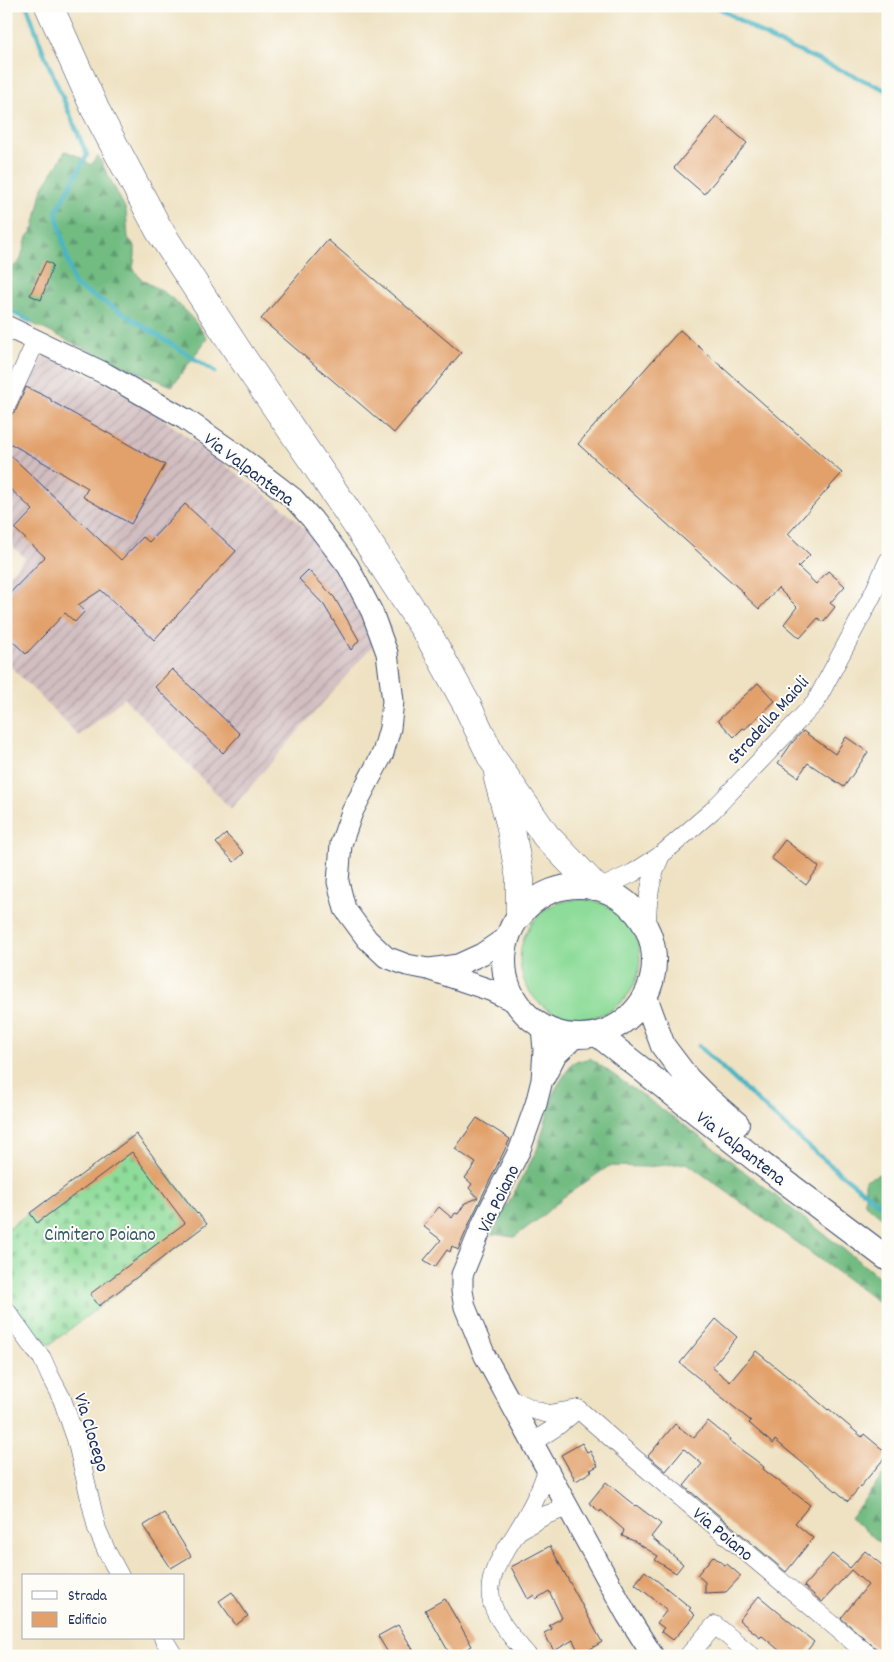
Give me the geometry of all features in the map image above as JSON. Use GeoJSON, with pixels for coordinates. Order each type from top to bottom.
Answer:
{"type":"FeatureCollection","features":[{"type":"Feature","properties":{"kind":"highway"},"geometry":{"type":"LineString","coordinates":[[49,6],[94,109],[158,230],[429,636],[467,705],[492,758]]}},
{"type":"Feature","properties":{"kind":"highway","name":"Via Valpantena"},"geometry":{"type":"LineString","coordinates":[[492,758],[546,836],[597,887]]}},
{"type":"Feature","properties":{"kind":"highway","name":"Via Valpantena"},"geometry":{"type":"LineString","coordinates":[[492,758],[510,824],[520,879],[520,913]]}},
{"type":"Feature","properties":{"kind":"main road","name":"Via Valpantena"},"geometry":{"type":"LineString","coordinates":[[570,886],[597,887],[615,894],[628,902],[647,926],[655,954],[651,983],[645,997],[633,1014],[617,1026],[587,1035],[558,1034],[542,1027],[527,1016],[516,1002],[508,987],[504,970],[507,937],[520,913],[534,900],[553,890],[570,886]]}},
{"type":"Feature","properties":{"kind":"main road","name":"Via Valpantena"},"geometry":{"type":"LineString","coordinates":[[645,997],[663,1046],[688,1079],[707,1098],[749,1134],[888,1238]]}},
{"type":"Feature","properties":{"kind":"main road","name":"Via Valpantena"},"geometry":{"type":"LineString","coordinates":[[587,1035],[888,1259]]}},
{"type":"Feature","properties":{"kind":"street","name":"Via Valpantena"},"geometry":{"type":"LineString","coordinates":[[6,326],[106,374],[177,414],[237,455],[293,498],[312,519],[348,566],[372,612],[387,654],[393,701],[390,728],[384,753],[352,812],[341,844],[338,882],[345,909],[367,939],[386,957],[407,966],[428,969],[490,990],[516,1002]]}},
{"type":"Feature","properties":{"kind":"street"},"geometry":{"type":"LineString","coordinates":[[6,406],[36,340]]}},
{"type":"Feature","properties":{"kind":"street","name":"Stradella Maioli"},"geometry":{"type":"LineString","coordinates":[[597,887],[632,873],[661,855],[712,811],[816,703],[872,596],[888,561]]}},
{"type":"Feature","properties":{"kind":"street","name":"Stradella Maioli"},"geometry":{"type":"LineString","coordinates":[[647,926],[647,901],[652,874],[661,855]]}},
{"type":"Feature","properties":{"kind":"street","name":"Via Valpantena"},"geometry":{"type":"LineString","coordinates":[[428,969],[458,965],[482,954],[507,937]]}},
{"type":"Feature","properties":{"kind":"street","name":"Via Poiano"},"geometry":{"type":"LineString","coordinates":[[542,1027],[544,1050],[542,1080],[536,1104],[520,1149],[484,1221],[462,1275],[462,1291],[465,1308],[485,1356],[627,1615],[653,1656]]}},
{"type":"Feature","properties":{"kind":"street","name":"Via Poiano"},"geometry":{"type":"LineString","coordinates":[[542,1080],[555,1056],[587,1035]]}},
{"type":"Feature","properties":{"kind":"street","name":"Via Clocego"},"geometry":{"type":"LineString","coordinates":[[6,1310],[42,1358],[62,1399],[76,1439],[96,1529],[119,1574]]}},
{"type":"Feature","properties":{"kind":"street"},"geometry":{"type":"LineString","coordinates":[[507,1397],[536,1411],[548,1414],[578,1409]]}},
{"type":"Feature","properties":{"kind":"street"},"geometry":{"type":"LineString","coordinates":[[533,1442],[556,1427],[578,1409]]}},
{"type":"Feature","properties":{"kind":"street","name":"Via Poiano"},"geometry":{"type":"LineString","coordinates":[[578,1409],[870,1656]]}},
{"type":"Feature","properties":{"kind":"street"},"geometry":{"type":"LineString","coordinates":[[520,1653],[490,1599],[491,1578],[502,1555],[518,1531],[540,1490],[547,1469]]}},
{"type":"Feature","properties":{"kind":"street"},"geometry":{"type":"LineString","coordinates":[[518,1531],[546,1515],[568,1507]]}},
{"type":"Feature","properties":{"kind":"street"},"geometry":{"type":"LineString","coordinates":[[688,1656],[715,1625],[752,1656]]}},
{"type":"Feature","properties":{"kind":"street"},"geometry":{"type":"LineString","coordinates":[[164,1640],[174,1656]]}},
{"type":"Feature","properties":{"kind":"shaded area"},"geometry":{"type":"Polygon","coordinates":[[[46,354],[136,399],[285,509],[354,578],[391,628],[367,652],[231,809],[124,698],[79,736],[6,662],[6,578],[25,558],[6,540],[6,417],[23,382],[46,354]]]}},
{"type":"Feature","properties":{"kind":"green space"},"geometry":{"type":"Polygon","coordinates":[[[65,151],[78,156],[91,165],[98,156],[126,210],[128,238],[135,246],[133,268],[143,280],[162,291],[181,307],[207,339],[172,386],[109,360],[6,311],[6,278],[10,270],[20,261],[27,237],[34,228],[43,187],[65,151]]]}},
{"type":"Feature","properties":{"kind":"green space"},"geometry":{"type":"Polygon","coordinates":[[[580,899],[603,903],[622,917],[636,936],[640,959],[636,982],[622,1001],[603,1015],[580,1019],[557,1015],[538,1001],[524,982],[520,959],[524,936],[538,917],[557,903],[580,899]]]}},
{"type":"Feature","properties":{"kind":"green space"},"geometry":{"type":"Polygon","coordinates":[[[590,1058],[695,1133],[888,1284],[888,1309],[687,1163],[646,1167],[609,1166],[562,1198],[540,1218],[514,1237],[492,1234],[537,1150],[555,1090],[572,1063],[590,1058]]]}},
{"type":"Feature","properties":{"kind":"green space","name":"Cimitero Poiano"},"geometry":{"type":"Polygon","coordinates":[[[136,1134],[207,1224],[49,1345],[42,1336],[37,1339],[6,1297],[6,1230],[136,1134]]]}},
{"type":"Feature","properties":{"kind":"green space"},"geometry":{"type":"Polygon","coordinates":[[[888,1168],[888,1222],[865,1204],[865,1180],[882,1173],[888,1168]]]}},
{"type":"Feature","properties":{"kind":"green space"},"geometry":{"type":"Polygon","coordinates":[[[888,1469],[888,1549],[850,1518],[888,1469]]]}},
{"type":"Feature","properties":{"kind":"building"},"geometry":{"type":"Polygon","coordinates":[[[717,117],[747,143],[704,194],[674,168],[717,117]]]}},
{"type":"Feature","properties":{"kind":"building"},"geometry":{"type":"Polygon","coordinates":[[[328,240],[461,353],[394,433],[261,319],[328,240]]]}},
{"type":"Feature","properties":{"kind":"building"},"geometry":{"type":"Polygon","coordinates":[[[46,261],[53,265],[41,300],[30,295],[46,261]]]}},
{"type":"Feature","properties":{"kind":"building"},"geometry":{"type":"Polygon","coordinates":[[[680,330],[842,473],[788,534],[810,555],[798,567],[816,584],[828,571],[845,586],[830,603],[835,607],[823,622],[818,618],[800,638],[784,624],[797,607],[778,588],[759,609],[744,593],[578,444],[680,330]]]}},
{"type":"Feature","properties":{"kind":"building"},"geometry":{"type":"Polygon","coordinates":[[[26,387],[51,399],[51,401],[165,465],[131,524],[83,497],[88,488],[6,441],[6,419],[16,410],[26,387]]]}},
{"type":"Feature","properties":{"kind":"building"},"geometry":{"type":"Polygon","coordinates":[[[6,451],[121,560],[143,537],[149,542],[185,504],[236,551],[154,640],[101,590],[78,605],[85,611],[75,622],[65,613],[26,654],[6,635],[6,597],[45,557],[15,529],[33,510],[6,485],[6,451]]]}},
{"type":"Feature","properties":{"kind":"building"},"geometry":{"type":"Polygon","coordinates":[[[308,570],[334,597],[359,640],[351,650],[324,605],[299,579],[308,570]]]}},
{"type":"Feature","properties":{"kind":"building"},"geometry":{"type":"Polygon","coordinates":[[[172,669],[240,734],[223,753],[155,687],[172,669]]]}},
{"type":"Feature","properties":{"kind":"building"},"geometry":{"type":"Polygon","coordinates":[[[758,683],[775,701],[734,737],[718,720],[758,683]]]}},
{"type":"Feature","properties":{"kind":"building"},"geometry":{"type":"Polygon","coordinates":[[[803,731],[835,754],[846,737],[868,752],[844,787],[808,763],[798,777],[778,763],[803,731]]]}},
{"type":"Feature","properties":{"kind":"building"},"geometry":{"type":"Polygon","coordinates":[[[226,834],[244,853],[234,862],[216,843],[226,834]]]}},
{"type":"Feature","properties":{"kind":"building"},"geometry":{"type":"Polygon","coordinates":[[[785,840],[819,867],[806,885],[771,858],[785,840]]]}},
{"type":"Feature","properties":{"kind":"building"},"geometry":{"type":"Polygon","coordinates":[[[477,1118],[510,1139],[458,1250],[452,1246],[450,1252],[447,1250],[435,1267],[424,1260],[441,1240],[423,1226],[439,1207],[452,1218],[455,1213],[458,1214],[465,1203],[478,1198],[469,1188],[472,1184],[465,1178],[476,1163],[455,1149],[477,1118]]]}},
{"type":"Feature","properties":{"kind":"building"},"geometry":{"type":"Polygon","coordinates":[[[136,1134],[197,1214],[207,1224],[99,1306],[90,1294],[185,1223],[132,1152],[37,1223],[30,1213],[136,1134]]]}},
{"type":"Feature","properties":{"kind":"building"},"geometry":{"type":"Polygon","coordinates":[[[716,1319],[737,1337],[712,1367],[730,1382],[756,1351],[862,1437],[864,1434],[888,1454],[848,1501],[775,1440],[773,1444],[749,1423],[751,1421],[680,1363],[716,1319]]]}},
{"type":"Feature","properties":{"kind":"building"},"geometry":{"type":"Polygon","coordinates":[[[708,1421],[730,1439],[729,1441],[764,1467],[763,1469],[810,1505],[795,1523],[813,1538],[786,1572],[684,1486],[702,1464],[684,1449],[666,1471],[648,1456],[675,1424],[693,1438],[708,1421]]]}},
{"type":"Feature","properties":{"kind":"building"},"geometry":{"type":"Polygon","coordinates":[[[582,1443],[587,1452],[590,1451],[598,1466],[576,1481],[561,1455],[582,1443]]]}},
{"type":"Feature","properties":{"kind":"building"},"geometry":{"type":"Polygon","coordinates":[[[606,1482],[661,1524],[651,1537],[683,1564],[676,1573],[655,1560],[658,1556],[622,1536],[624,1530],[601,1510],[600,1512],[589,1503],[606,1482]]]}},
{"type":"Feature","properties":{"kind":"building"},"geometry":{"type":"Polygon","coordinates":[[[164,1513],[191,1556],[171,1568],[143,1526],[164,1513]]]}},
{"type":"Feature","properties":{"kind":"building"},"geometry":{"type":"Polygon","coordinates":[[[550,1546],[602,1642],[580,1655],[573,1640],[554,1651],[544,1633],[552,1629],[549,1625],[562,1618],[549,1591],[536,1599],[534,1595],[528,1599],[511,1567],[550,1546]]]}},
{"type":"Feature","properties":{"kind":"building"},"geometry":{"type":"Polygon","coordinates":[[[865,1551],[888,1570],[888,1656],[885,1656],[841,1618],[868,1585],[851,1570],[822,1602],[804,1586],[832,1554],[850,1568],[865,1551]]]}},
{"type":"Feature","properties":{"kind":"building"},"geometry":{"type":"Polygon","coordinates":[[[713,1556],[724,1565],[727,1564],[741,1576],[726,1592],[705,1593],[705,1582],[697,1575],[713,1556]]]}},
{"type":"Feature","properties":{"kind":"building"},"geometry":{"type":"Polygon","coordinates":[[[645,1571],[691,1608],[689,1610],[695,1615],[673,1640],[661,1631],[664,1628],[657,1623],[667,1610],[635,1584],[645,1571]]]}},
{"type":"Feature","properties":{"kind":"building"},"geometry":{"type":"Polygon","coordinates":[[[232,1592],[248,1616],[236,1625],[219,1601],[232,1592]]]}},
{"type":"Feature","properties":{"kind":"building"},"geometry":{"type":"Polygon","coordinates":[[[759,1596],[814,1642],[803,1656],[786,1656],[739,1620],[759,1596]]]}},
{"type":"Feature","properties":{"kind":"building"},"geometry":{"type":"Polygon","coordinates":[[[445,1599],[472,1646],[455,1656],[451,1656],[425,1610],[445,1599]]]}},
{"type":"Feature","properties":{"kind":"building"},"geometry":{"type":"Polygon","coordinates":[[[398,1625],[417,1656],[390,1656],[378,1636],[398,1625]]]}},
{"type":"Feature","properties":{"kind":"waterway"},"geometry":{"type":"LineString","coordinates":[[27,6],[43,51],[87,155],[56,212],[74,285],[118,310],[215,372]]}},
{"type":"Feature","properties":{"kind":"waterway"},"geometry":{"type":"LineString","coordinates":[[716,6],[771,39],[888,91]]}},
{"type":"Feature","properties":{"kind":"waterway"},"geometry":{"type":"LineString","coordinates":[[6,309],[30,321]]}},
{"type":"Feature","properties":{"kind":"waterway"},"geometry":{"type":"LineString","coordinates":[[699,1046],[815,1152],[888,1210]]}}]}
